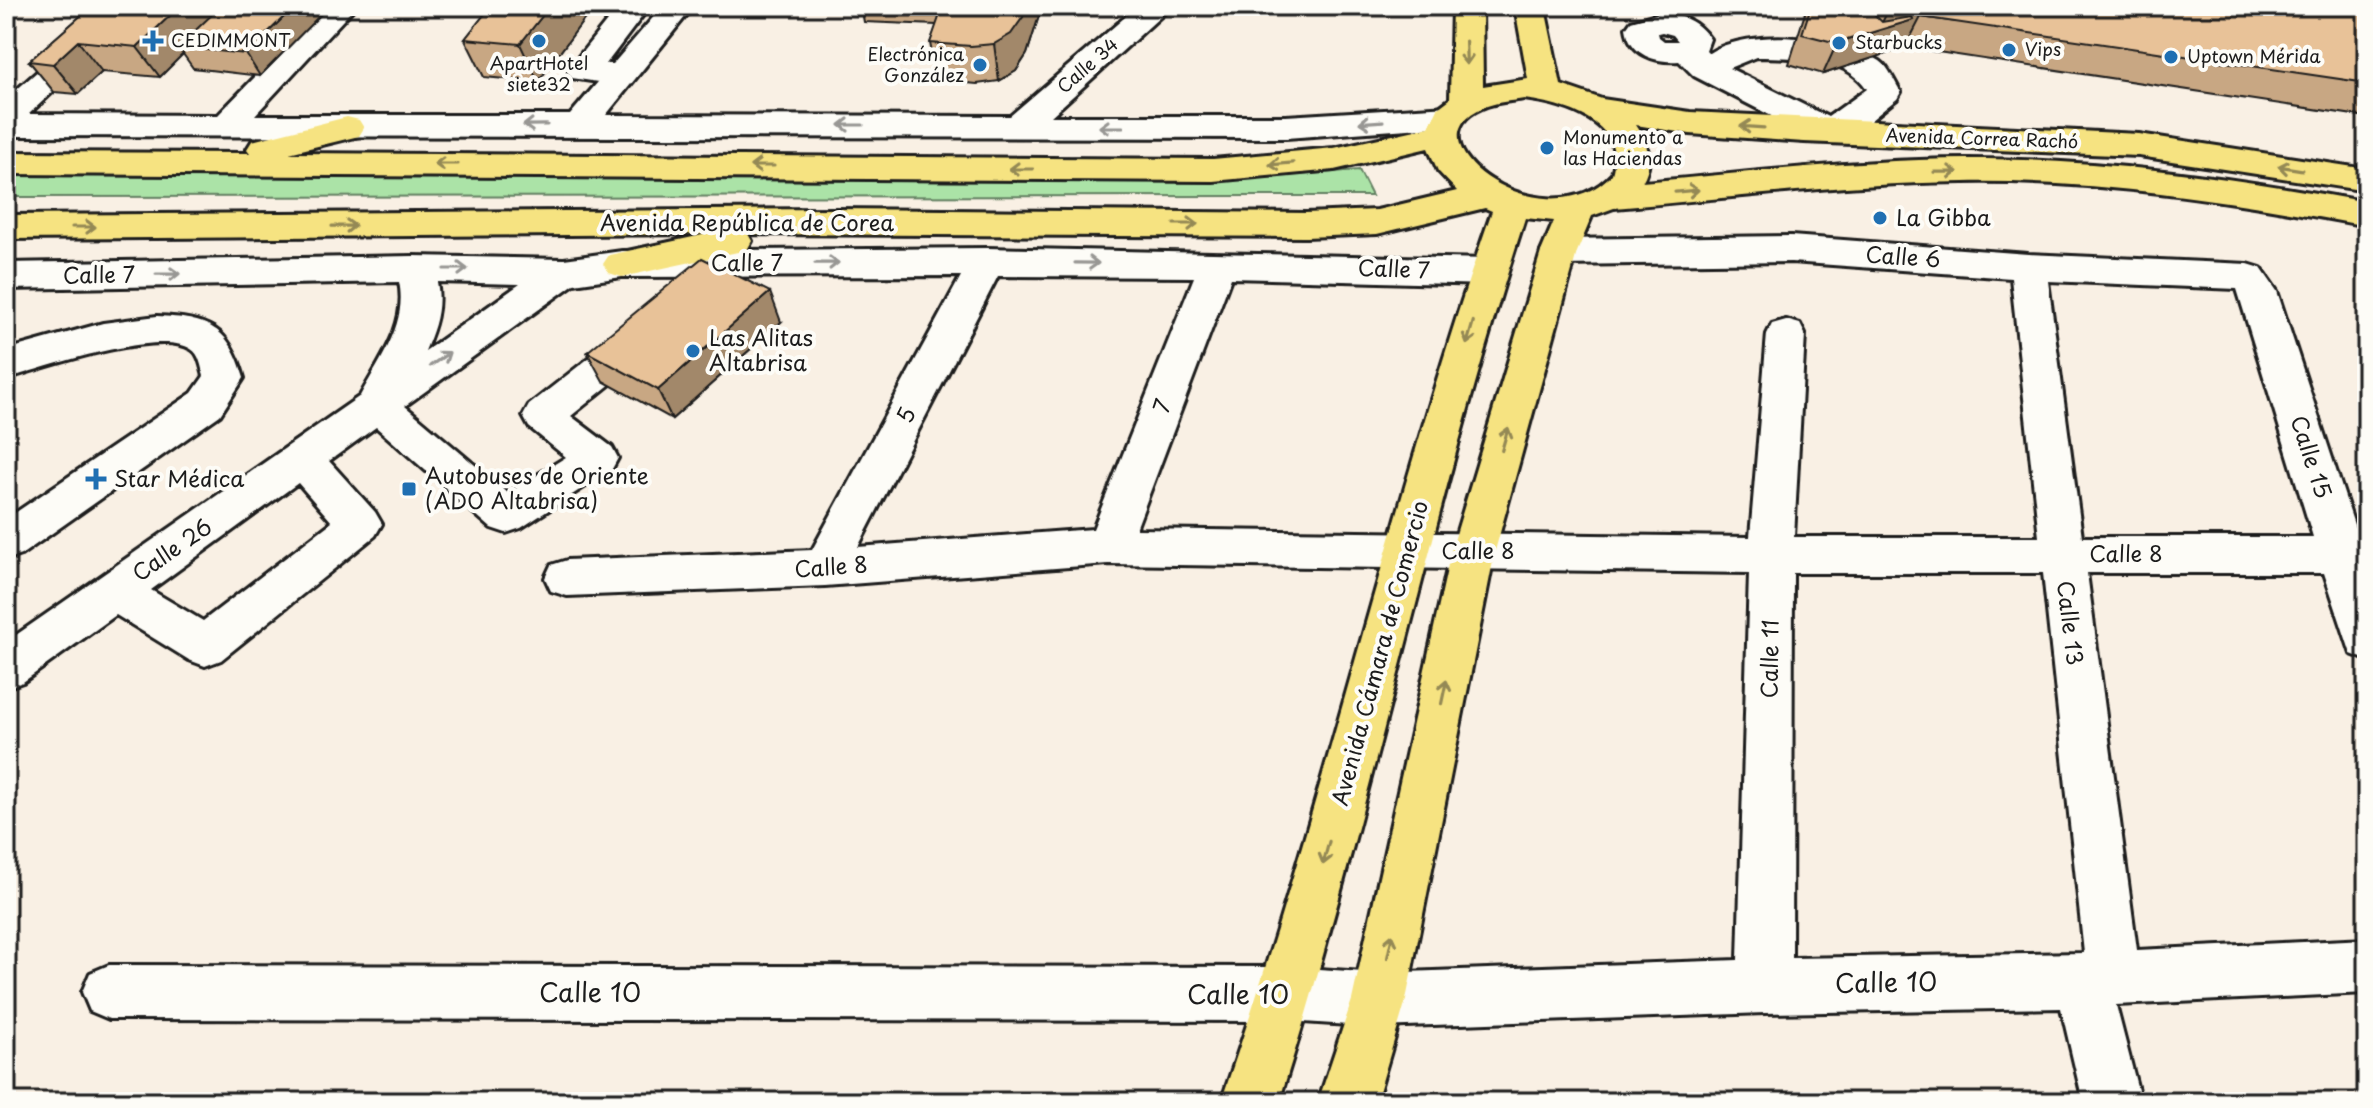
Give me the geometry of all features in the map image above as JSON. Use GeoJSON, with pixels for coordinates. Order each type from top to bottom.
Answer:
{"type":"FeatureCollection","features":[{"type":"Feature","properties":{"kind":"main road"},"geometry":{"type":"LineString","coordinates":[[1467,6],[1444,157],[1459,178],[1498,200],[1545,211],[1593,203]]}},
{"type":"Feature","properties":{"kind":"main road"},"geometry":{"type":"LineString","coordinates":[[1534,6],[1531,13],[1546,90]]}},
{"type":"Feature","properties":{"kind":"main road"},"geometry":{"type":"LineString","coordinates":[[6,163],[1213,170],[1334,159],[1452,117],[1503,90],[1546,90],[1596,108],[1620,127],[1632,150],[1631,173],[1593,203],[1559,252],[1473,551],[1379,1000],[1347,1102]]}},
{"type":"Feature","properties":{"kind":"main road","name":"Avenida Correa Rachó"},"geometry":{"type":"LineString","coordinates":[[1596,108],[1690,123],[2139,145],[2367,180]]}},
{"type":"Feature","properties":{"kind":"main road"},"geometry":{"type":"LineString","coordinates":[[205,165],[347,128]]}},
{"type":"Feature","properties":{"kind":"main road","name":"Avenida Correa Rachó"},"geometry":{"type":"LineString","coordinates":[[1593,203],[1835,178],[2015,171],[2148,180],[2367,214]]}},
{"type":"Feature","properties":{"kind":"main road","name":"Avenida República de Corea"},"geometry":{"type":"LineString","coordinates":[[6,227],[835,221],[1306,225],[1377,222],[1498,200]]}},
{"type":"Feature","properties":{"kind":"main road","name":"Avenida Cámara de Comercio"},"geometry":{"type":"LineString","coordinates":[[1250,1102],[1288,994],[1406,552],[1488,272],[1498,200]]}},
{"type":"Feature","properties":{"kind":"main road"},"geometry":{"type":"LineString","coordinates":[[622,264],[835,221]]}},
{"type":"Feature","properties":{"kind":"street"},"geometry":{"type":"LineString","coordinates":[[6,117],[130,6]]}},
{"type":"Feature","properties":{"kind":"street"},"geometry":{"type":"LineString","coordinates":[[225,127],[341,6]]}},
{"type":"Feature","properties":{"kind":"street"},"geometry":{"type":"LineString","coordinates":[[622,75],[583,71],[635,6]]}},
{"type":"Feature","properties":{"kind":"street"},"geometry":{"type":"LineString","coordinates":[[581,124],[679,6]]}},
{"type":"Feature","properties":{"kind":"street","name":"Calle 34"},"geometry":{"type":"LineString","coordinates":[[1019,126],[1157,6]]}},
{"type":"Feature","properties":{"kind":"street"},"geometry":{"type":"LineString","coordinates":[[1664,32],[1726,56],[1754,47],[1817,49],[1870,69],[1885,92],[1830,132],[1664,32]]}},
{"type":"Feature","properties":{"kind":"street"},"geometry":{"type":"LineString","coordinates":[[6,125],[347,128],[581,124],[1286,127],[1452,117]]}},
{"type":"Feature","properties":{"kind":"street","name":"Calle 6"},"geometry":{"type":"LineString","coordinates":[[1559,252],[1791,249],[2028,267],[2248,277]]}},
{"type":"Feature","properties":{"kind":"street","name":"Calle 7"},"geometry":{"type":"LineString","coordinates":[[6,276],[413,269],[564,272],[622,264],[987,261],[1312,265],[1488,272]]}},
{"type":"Feature","properties":{"kind":"street","name":"5"},"geometry":{"type":"LineString","coordinates":[[825,568],[987,261]]}},
{"type":"Feature","properties":{"kind":"street"},"geometry":{"type":"LineString","coordinates":[[376,404],[506,516],[597,458],[543,416],[736,263]]}},
{"type":"Feature","properties":{"kind":"street","name":"7"},"geometry":{"type":"LineString","coordinates":[[1108,546],[1217,265]]}},
{"type":"Feature","properties":{"kind":"street","name":"Calle 13"},"geometry":{"type":"LineString","coordinates":[[2028,267],[2061,553],[2098,979],[2112,1102]]}},
{"type":"Feature","properties":{"kind":"street","name":"Calle 26"},"geometry":{"type":"LineString","coordinates":[[376,404],[410,339],[422,301],[413,269]]}},
{"type":"Feature","properties":{"kind":"street","name":"Calle 26"},"geometry":{"type":"LineString","coordinates":[[6,668],[564,272]]}},
{"type":"Feature","properties":{"kind":"street"},"geometry":{"type":"LineString","coordinates":[[6,297],[57,276]]}},
{"type":"Feature","properties":{"kind":"street","name":"Calle 15"},"geometry":{"type":"LineString","coordinates":[[2248,277],[2258,291],[2367,640]]}},
{"type":"Feature","properties":{"kind":"street"},"geometry":{"type":"LineString","coordinates":[[6,365],[103,338],[178,330],[203,337],[218,354],[224,378],[206,404],[6,542]]}},
{"type":"Feature","properties":{"kind":"street","name":"Calle 11"},"geometry":{"type":"LineString","coordinates":[[1765,986],[1771,555],[1786,334]]}},
{"type":"Feature","properties":{"kind":"street"},"geometry":{"type":"LineString","coordinates":[[115,591],[205,646],[360,524],[301,458]]}},
{"type":"Feature","properties":{"kind":"street","name":"Calle 8"},"geometry":{"type":"LineString","coordinates":[[567,578],[825,568],[1108,546],[1771,555],[2342,555]]}},
{"type":"Feature","properties":{"kind":"street","name":"Calle 10"},"geometry":{"type":"LineString","coordinates":[[109,992],[1288,994],[1379,1000],[1765,986],[2098,979],[2367,966]]}},
{"type":"Feature","properties":{"kind":"green space"},"geometry":{"type":"Polygon","coordinates":[[[1359,170],[1372,196],[6,197],[6,175],[1222,181],[1359,170]]]}},
{"type":"Feature","properties":{"kind":"building"},"geometry":{"type":"Polygon","coordinates":[[[92,6],[180,6],[137,47],[78,41],[53,64],[29,61],[92,6]]]}},
{"type":"Feature","properties":{"kind":"building"},"geometry":{"type":"Polygon","coordinates":[[[221,6],[295,6],[246,54],[178,47],[221,6]]]}},
{"type":"Feature","properties":{"kind":"building"},"geometry":{"type":"Polygon","coordinates":[[[491,6],[550,6],[520,44],[465,39],[491,6]]]}},
{"type":"Feature","properties":{"kind":"building"},"geometry":{"type":"Polygon","coordinates":[[[943,6],[1026,6],[1023,17],[1011,34],[994,44],[971,46],[930,43],[943,6]]]}},
{"type":"Feature","properties":{"kind":"building"},"geometry":{"type":"Polygon","coordinates":[[[1811,6],[1866,6],[1882,22],[1912,17],[1913,20],[1837,43],[1802,34],[1811,6]]]}},
{"type":"Feature","properties":{"kind":"building"},"geometry":{"type":"Polygon","coordinates":[[[1964,6],[2367,6],[2367,83],[1921,17],[1963,9],[1964,6]]]}},
{"type":"Feature","properties":{"kind":"building"},"geometry":{"type":"Polygon","coordinates":[[[702,258],[770,292],[658,390],[587,352],[702,258]]]}},
{"type":"Feature","properties":{"kind":"place","name":"CEDIMMONT"},"geometry":{"type":"Point","coordinates":[153,41]}},
{"type":"Feature","properties":{"kind":"place","name":"ApartHotel siete32"},"geometry":{"type":"Point","coordinates":[539,41]}},
{"type":"Feature","properties":{"kind":"place","name":"Starbucks"},"geometry":{"type":"Point","coordinates":[1839,43]}},
{"type":"Feature","properties":{"kind":"place","name":"Vips"},"geometry":{"type":"Point","coordinates":[2009,50]}},
{"type":"Feature","properties":{"kind":"place","name":"Uptown Mérida"},"geometry":{"type":"Point","coordinates":[2171,57]}},
{"type":"Feature","properties":{"kind":"place","name":"Electrónica González"},"geometry":{"type":"Point","coordinates":[980,65]}},
{"type":"Feature","properties":{"kind":"place","name":"Monumento a las Haciendas"},"geometry":{"type":"Point","coordinates":[1547,148]}},
{"type":"Feature","properties":{"kind":"place","name":"La Gibba"},"geometry":{"type":"Point","coordinates":[1880,218]}},
{"type":"Feature","properties":{"kind":"place","name":"Las Alitas Altabrisa"},"geometry":{"type":"Point","coordinates":[693,351]}},
{"type":"Feature","properties":{"kind":"place","name":"Star Médica"},"geometry":{"type":"Point","coordinates":[96,479]}},
{"type":"Feature","properties":{"kind":"place","name":"Autobuses de Oriente (ADO Altabrisa)"},"geometry":{"type":"Point","coordinates":[409,489]}}]}
